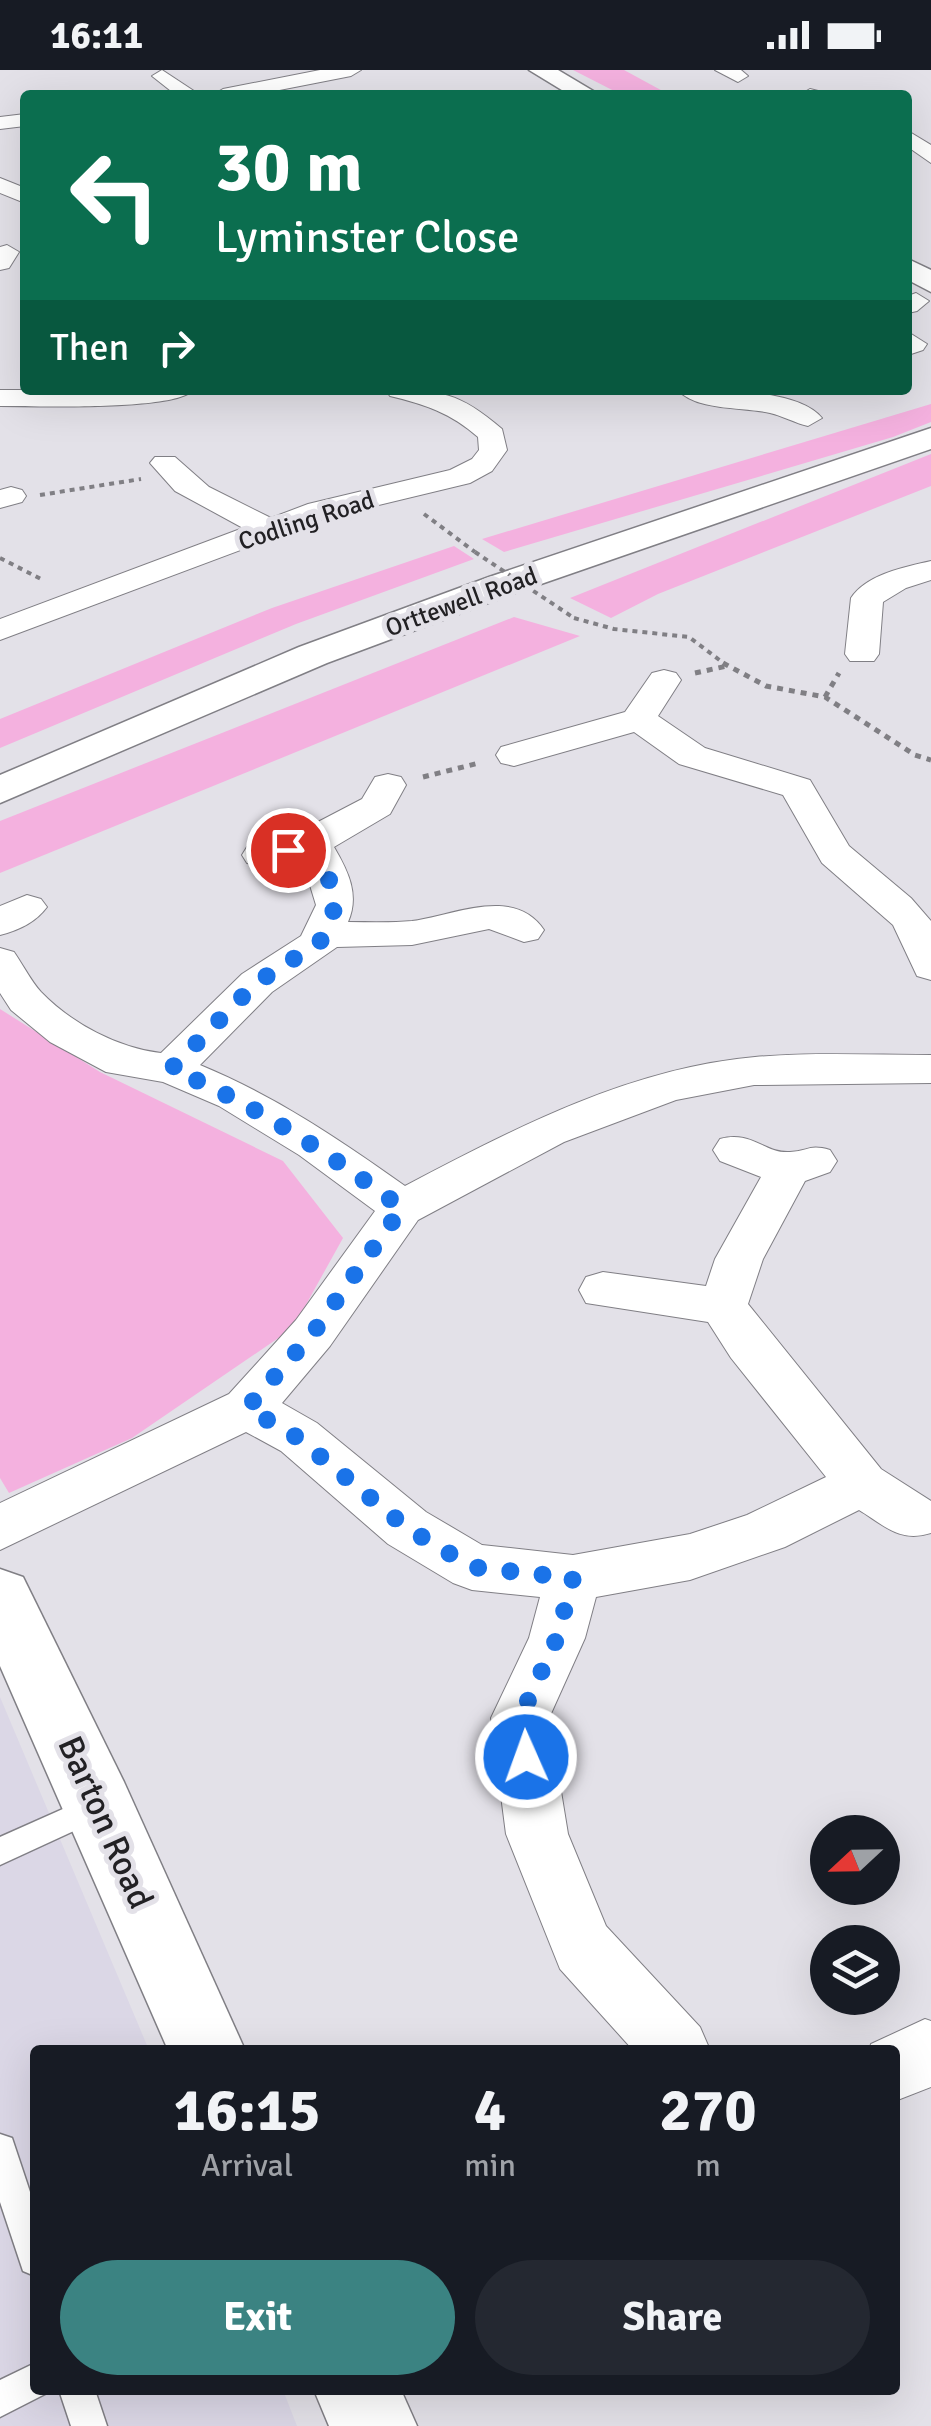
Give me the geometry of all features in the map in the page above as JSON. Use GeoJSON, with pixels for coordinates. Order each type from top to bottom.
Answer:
{"type":"FeatureCollection","features":[{"type":"Feature","properties":{"kind":"street"},"geometry":{"type":"LineString","coordinates":[[252,90],[351,70]]}},
{"type":"Feature","properties":{"kind":"street"},"geometry":{"type":"LineString","coordinates":[[540,70],[578,90]]}},
{"type":"Feature","properties":{"kind":"street"},"geometry":{"type":"LineString","coordinates":[[162,76],[183,90]]}},
{"type":"Feature","properties":{"kind":"street"},"geometry":{"type":"LineString","coordinates":[[0,398],[27,395]]}},
{"type":"Feature","properties":{"kind":"street"},"geometry":{"type":"LineString","coordinates":[[65,395],[140,395]]}},
{"type":"Feature","properties":{"kind":"street","name":"Codling Road"},"geometry":{"type":"LineString","coordinates":[[0,630],[320,510],[460,477],[482,465],[493,450],[492,435],[454,404],[419,395]]}},
{"type":"Feature","properties":{"kind":"street"},"geometry":{"type":"LineString","coordinates":[[706,400],[783,404],[808,418]]}},
{"type":"Feature","properties":{"kind":"street","name":"Orttewell Road"},"geometry":{"type":"LineString","coordinates":[[0,790],[313,655],[502,585],[931,438]]}},
{"type":"Feature","properties":{"kind":"street"},"geometry":{"type":"LineString","coordinates":[[168,468],[217,503],[272,530]]}},
{"type":"Feature","properties":{"kind":"street"},"geometry":{"type":"LineString","coordinates":[[876,641],[867,598],[896,581],[931,570]]}},
{"type":"Feature","properties":{"kind":"street"},"geometry":{"type":"LineString","coordinates":[[514,755],[639,719],[649,697],[664,680]]}},
{"type":"Feature","properties":{"kind":"street"},"geometry":{"type":"LineString","coordinates":[[639,719],[692,756],[797,788],[840,860],[914,902],[931,967]]}},
{"type":"Feature","properties":{"kind":"street"},"geometry":{"type":"LineString","coordinates":[[261,855],[314,845],[329,830],[377,806],[388,785]]}},
{"type":"Feature","properties":{"kind":"street"},"geometry":{"type":"LineString","coordinates":[[171,1069],[256,983],[320,942],[336,905],[326,869],[314,845]]}},
{"type":"Feature","properties":{"kind":"street"},"geometry":{"type":"LineString","coordinates":[[320,935],[412,933],[493,916],[524,930]]}},
{"type":"Feature","properties":{"kind":"street"},"geometry":{"type":"LineString","coordinates":[[0,961],[26,1000],[66,1032],[121,1062],[171,1069],[235,1096],[315,1144],[402,1208]]}},
{"type":"Feature","properties":{"kind":"street"},"geometry":{"type":"LineString","coordinates":[[0,1528],[247,1408],[313,1333],[402,1208],[548,1131],[668,1087],[754,1072],[931,1069]]}},
{"type":"Feature","properties":{"kind":"street"},"geometry":{"type":"LineString","coordinates":[[723,1306],[739,1259],[801,1165],[736,1150]]}},
{"type":"Feature","properties":{"kind":"street"},"geometry":{"type":"LineString","coordinates":[[602,1290],[723,1306],[862,1484],[913,1517]]}},
{"type":"Feature","properties":{"kind":"street"},"geometry":{"type":"LineString","coordinates":[[247,1408],[298,1438],[407,1528],[472,1567],[573,1578],[690,1557],[766,1531],[862,1484]]}},
{"type":"Feature","properties":{"kind":"street"},"geometry":{"type":"LineString","coordinates":[[573,1578],[557,1638],[520,1718],[537,1834],[583,1947],[672,2045]]}},
{"type":"Feature","properties":{"kind":"street","name":"Barton Road"},"geometry":{"type":"LineString","coordinates":[[0,1596],[100,1805],[205,2045]]}},
{"type":"Feature","properties":{"kind":"street"},"geometry":{"type":"LineString","coordinates":[[900,2065],[925,2052],[931,2054]]}},
{"type":"Feature","properties":{"kind":"street"},"geometry":{"type":"LineString","coordinates":[[359,2395],[372,2426]]}},
{"type":"Feature","properties":{"kind":"lane"},"geometry":{"type":"LineString","coordinates":[[0,1852],[100,1805]]}},
{"type":"Feature","properties":{"kind":"lane"},"geometry":{"type":"LineString","coordinates":[[0,2150],[30,2243]]}},
{"type":"Feature","properties":{"kind":"lane"},"geometry":{"type":"LineString","coordinates":[[0,2400],[30,2384]]}},
{"type":"Feature","properties":{"kind":"lane"},"geometry":{"type":"LineString","coordinates":[[79,2395],[89,2426]]}},
{"type":"Feature","properties":{"kind":"path"},"geometry":{"type":"LineString","coordinates":[[6,497],[60,494],[168,468]]}},
{"type":"Feature","properties":{"kind":"path"},"geometry":{"type":"LineString","coordinates":[[394,492],[574,618],[614,629],[689,637],[728,666],[766,686],[825,697],[915,755],[931,760]]}},
{"type":"Feature","properties":{"kind":"path"},"geometry":{"type":"LineString","coordinates":[[0,558],[40,578],[71,602]]}},
{"type":"Feature","properties":{"kind":"path"},"geometry":{"type":"LineString","coordinates":[[388,785],[514,755]]}},
{"type":"Feature","properties":{"kind":"shaded area"},"geometry":{"type":"Polygon","coordinates":[[[573,70],[624,70],[661,90],[612,90],[573,70]]]}},
{"type":"Feature","properties":{"kind":"shaded area"},"geometry":{"type":"Polygon","coordinates":[[[931,404],[931,422],[893,437],[504,552],[482,539],[931,404]]]}},
{"type":"Feature","properties":{"kind":"shaded area"},"geometry":{"type":"Polygon","coordinates":[[[931,454],[931,486],[658,594],[611,618],[570,598],[931,454]]]}},
{"type":"Feature","properties":{"kind":"shaded area"},"geometry":{"type":"Polygon","coordinates":[[[454,546],[474,559],[296,624],[0,748],[0,719],[272,608],[454,546]]]}},
{"type":"Feature","properties":{"kind":"shaded area"},"geometry":{"type":"Polygon","coordinates":[[[514,617],[580,636],[0,873],[0,821],[514,617]]]}},
{"type":"Feature","properties":{"kind":"shaded area"},"geometry":{"type":"Polygon","coordinates":[[[0,1009],[100,1072],[283,1161],[343,1238],[293,1328],[132,1438],[9,1493],[0,1478],[0,1009]]]}},
{"type":"Feature","properties":{"kind":"shaded area"},"geometry":{"type":"Polygon","coordinates":[[[0,1697],[147,2045],[30,2045],[30,2395],[285,2395],[297,2426],[0,2426],[0,1697]]]}},
{"type":"Feature","properties":{"kind":"route"},"geometry":{"type":"LineString","coordinates":[[288,850],[314,845],[326,869],[336,905],[320,942],[256,983],[171,1069],[235,1096],[315,1144],[402,1208],[313,1333],[247,1408],[298,1438],[407,1528],[472,1567],[573,1578],[557,1638],[520,1718],[526,1757]]}}]}
